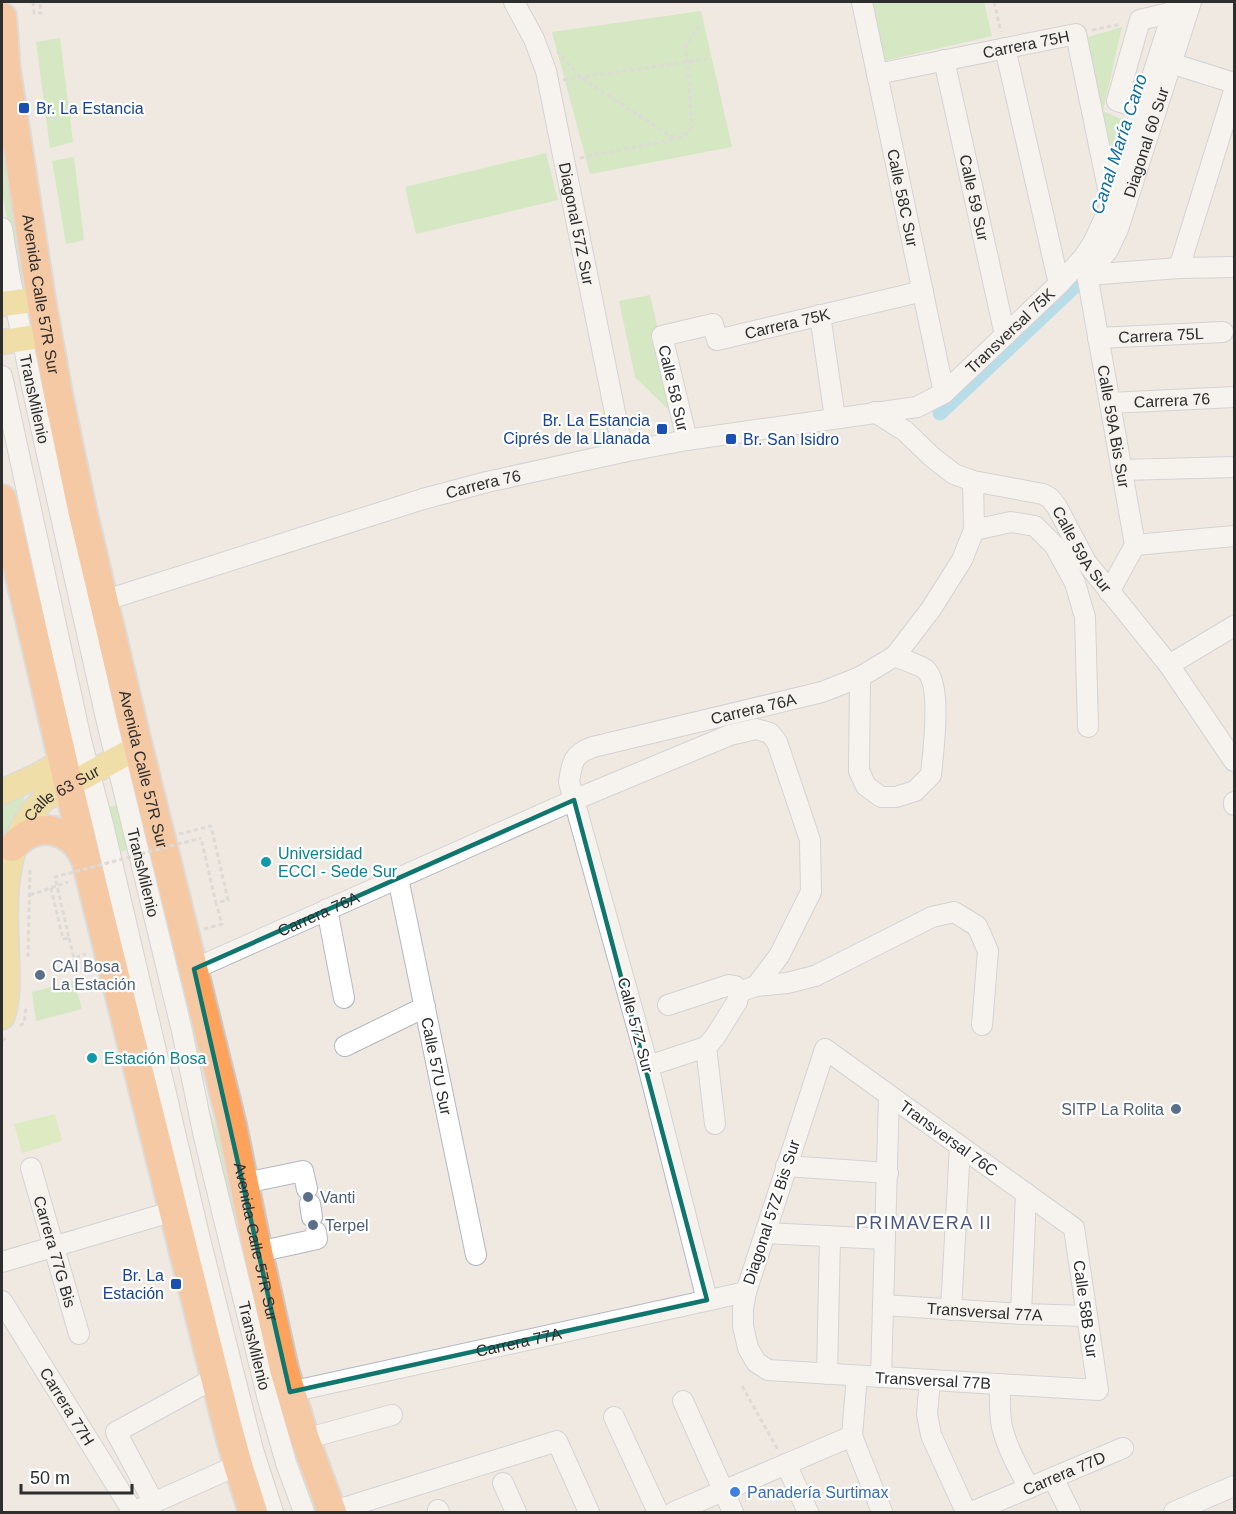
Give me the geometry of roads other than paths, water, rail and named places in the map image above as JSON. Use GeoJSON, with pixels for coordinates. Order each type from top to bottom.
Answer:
{"type":"FeatureCollection","features":[{"type":"Feature","properties":{"kind":"highway","name":"Avenida Calle 57R Sur"},"geometry":{"type":"LineString","coordinates":[[2,17],[9,93],[19,302],[24,339],[59,399],[103,601],[127,753],[161,838],[232,1125],[284,1369],[305,1439],[332,1512]]}},
{"type":"Feature","properties":{"kind":"highway"},"geometry":{"type":"LineString","coordinates":[[2,499],[74,774],[86,860],[215,1378],[238,1465],[254,1512]]}},
{"type":"Feature","properties":{"kind":"highway"},"geometry":{"type":"LineString","coordinates":[[21,858],[20,839],[42,830],[54,831],[70,838],[86,860]]}},
{"type":"Feature","properties":{"kind":"main road","name":"Calle 63 Sur"},"geometry":{"type":"LineString","coordinates":[[2,792],[30,779],[74,774],[127,753]]}},
{"type":"Feature","properties":{"kind":"main road","name":"Calle 63 Sur"},"geometry":{"type":"LineString","coordinates":[[2,892],[5,880],[21,858],[17,833],[24,820],[33,808],[74,774]]}},
{"type":"Feature","properties":{"kind":"main road"},"geometry":{"type":"LineString","coordinates":[[2,892],[7,992],[12,1019]]}},
{"type":"Feature","properties":{"kind":"street","name":"Diagonal 57Z Sur"},"geometry":{"type":"LineString","coordinates":[[514,2],[534,39],[546,70],[623,452]]}},
{"type":"Feature","properties":{"kind":"street","name":"Calle 58C Sur"},"geometry":{"type":"LineString","coordinates":[[862,2],[944,393]]}},
{"type":"Feature","properties":{"kind":"street","name":"Diagonal 60 Sur"},"geometry":{"type":"LineString","coordinates":[[1111,205],[1143,109],[1191,2]]}},
{"type":"Feature","properties":{"kind":"street","name":"Diagonal 60 Sur"},"geometry":{"type":"LineString","coordinates":[[1085,266],[1107,250],[1118,229],[1165,61],[1175,7]]}},
{"type":"Feature","properties":{"kind":"street"},"geometry":{"type":"LineString","coordinates":[[1143,109],[1117,101],[1140,20],[1175,7]]}},
{"type":"Feature","properties":{"kind":"street","name":"Carrera 75H"},"geometry":{"type":"LineString","coordinates":[[877,74],[1076,34],[1111,205]]}},
{"type":"Feature","properties":{"kind":"street"},"geometry":{"type":"LineString","coordinates":[[1005,48],[1059,284]]}},
{"type":"Feature","properties":{"kind":"street","name":"Calle 59 Sur"},"geometry":{"type":"LineString","coordinates":[[944,60],[1005,335]]}},
{"type":"Feature","properties":{"kind":"street"},"geometry":{"type":"LineString","coordinates":[[1165,61],[1234,83]]}},
{"type":"Feature","properties":{"kind":"street"},"geometry":{"type":"LineString","coordinates":[[1179,268],[1234,91]]}},
{"type":"Feature","properties":{"kind":"street","name":"Transversal 75K"},"geometry":{"type":"LineString","coordinates":[[874,412],[917,407],[944,393],[1059,284],[1085,266],[1111,205]]}},
{"type":"Feature","properties":{"kind":"street"},"geometry":{"type":"LineString","coordinates":[[2,228],[19,302]]}},
{"type":"Feature","properties":{"kind":"street"},"geometry":{"type":"LineString","coordinates":[[1085,266],[1234,267]]}},
{"type":"Feature","properties":{"kind":"street","name":"Calle 59A Bis Sur"},"geometry":{"type":"LineString","coordinates":[[1085,266],[1135,545]]}},
{"type":"Feature","properties":{"kind":"street","name":"Carrera 75K"},"geometry":{"type":"LineString","coordinates":[[662,336],[713,324],[717,340],[923,291]]}},
{"type":"Feature","properties":{"kind":"street"},"geometry":{"type":"LineString","coordinates":[[820,315],[835,418]]}},
{"type":"Feature","properties":{"kind":"street","name":"Carrera 75L"},"geometry":{"type":"LineString","coordinates":[[1098,338],[1223,332]]}},
{"type":"Feature","properties":{"kind":"street","name":"Calle 58 Sur"},"geometry":{"type":"LineString","coordinates":[[662,336],[687,440]]}},
{"type":"Feature","properties":{"kind":"street","name":"TransMilenio"},"geometry":{"type":"LineString","coordinates":[[24,339],[127,753],[204,1137],[267,1396],[286,1463],[304,1512]]}},
{"type":"Feature","properties":{"kind":"street","name":"TransMilenio"},"geometry":{"type":"LineString","coordinates":[[2,376],[81,740],[74,774],[107,840],[199,1235],[253,1450],[273,1512]]}},
{"type":"Feature","properties":{"kind":"street","name":"Carrera 76"},"geometry":{"type":"LineString","coordinates":[[1110,404],[1234,397]]}},
{"type":"Feature","properties":{"kind":"street","name":"Carrera 76"},"geometry":{"type":"LineString","coordinates":[[103,601],[439,494],[487,482],[687,440],[874,412]]}},
{"type":"Feature","properties":{"kind":"street","name":"Calle 59A Sur"},"geometry":{"type":"LineString","coordinates":[[874,412],[905,431],[932,458],[954,474],[973,481],[1033,491],[1050,498],[1086,562],[1169,665],[1234,761]]}},
{"type":"Feature","properties":{"kind":"street"},"geometry":{"type":"LineString","coordinates":[[1122,470],[1234,467]]}},
{"type":"Feature","properties":{"kind":"street"},"geometry":{"type":"LineString","coordinates":[[860,677],[859,771],[866,786],[881,797],[896,797],[915,791],[931,775],[936,702],[934,684],[926,669],[895,656],[931,609],[962,561],[974,530],[973,481]]}},
{"type":"Feature","properties":{"kind":"street"},"geometry":{"type":"LineString","coordinates":[[974,530],[1011,522],[1035,526],[1056,546],[1075,583],[1085,617],[1088,727]]}},
{"type":"Feature","properties":{"kind":"street"},"geometry":{"type":"LineString","coordinates":[[1109,592],[1135,545],[1234,536]]}},
{"type":"Feature","properties":{"kind":"street"},"geometry":{"type":"LineString","coordinates":[[1169,665],[1234,626]]}},
{"type":"Feature","properties":{"kind":"street","name":"Carrera 76A"},"geometry":{"type":"LineString","coordinates":[[580,752],[822,692],[860,677],[895,656]]}},
{"type":"Feature","properties":{"kind":"street","name":"Carrera 76A"},"geometry":{"type":"LineString","coordinates":[[194,969],[574,800],[730,735],[756,729],[770,733],[777,742],[810,840],[811,892],[779,956],[748,989]]}},
{"type":"Feature","properties":{"kind":"street","name":"Calle 57Z Sur"},"geometry":{"type":"LineString","coordinates":[[580,752],[571,767],[569,782],[648,1066],[707,1300]]}},
{"type":"Feature","properties":{"kind":"street","name":"Calle 57U Sur"},"geometry":{"type":"LineString","coordinates":[[398,878],[476,1255]]}},
{"type":"Feature","properties":{"kind":"street"},"geometry":{"type":"LineString","coordinates":[[327,909],[344,998]]}},
{"type":"Feature","properties":{"kind":"street"},"geometry":{"type":"LineString","coordinates":[[668,1005],[729,985],[748,989],[815,976],[932,917],[954,912],[977,926],[988,951],[982,1025]]}},
{"type":"Feature","properties":{"kind":"street"},"geometry":{"type":"LineString","coordinates":[[648,1066],[706,1047],[748,989]]}},
{"type":"Feature","properties":{"kind":"street"},"geometry":{"type":"LineString","coordinates":[[708,992],[725,1021]]}},
{"type":"Feature","properties":{"kind":"street"},"geometry":{"type":"LineString","coordinates":[[345,1046],[425,1007]]}},
{"type":"Feature","properties":{"kind":"street"},"geometry":{"type":"LineString","coordinates":[[706,1047],[715,1124]]}},
{"type":"Feature","properties":{"kind":"street","name":"Transversal 76C"},"geometry":{"type":"LineString","coordinates":[[825,1049],[1074,1228]]}},
{"type":"Feature","properties":{"kind":"street","name":"Diagonal 57Z Bis Sur"},"geometry":{"type":"LineString","coordinates":[[768,1370],[756,1362],[748,1348],[743,1326],[746,1292],[825,1049]]}},
{"type":"Feature","properties":{"kind":"street"},"geometry":{"type":"LineString","coordinates":[[881,1377],[889,1095]]}},
{"type":"Feature","properties":{"kind":"street"},"geometry":{"type":"LineString","coordinates":[[951,1310],[960,1146]]}},
{"type":"Feature","properties":{"kind":"street"},"geometry":{"type":"LineString","coordinates":[[786,1166],[888,1173]]}},
{"type":"Feature","properties":{"kind":"street","name":"Carrera 77G Bis"},"geometry":{"type":"LineString","coordinates":[[31,1168],[79,1334]]}},
{"type":"Feature","properties":{"kind":"street"},"geometry":{"type":"LineString","coordinates":[[245,1183],[303,1171],[317,1239],[258,1252]]}},
{"type":"Feature","properties":{"kind":"street"},"geometry":{"type":"LineString","coordinates":[[1022,1314],[1026,1193]]}},
{"type":"Feature","properties":{"kind":"street"},"geometry":{"type":"LineString","coordinates":[[2,1262],[174,1211]]}},
{"type":"Feature","properties":{"kind":"street","name":"Calle 58B Sur"},"geometry":{"type":"LineString","coordinates":[[1074,1228],[1098,1390]]}},
{"type":"Feature","properties":{"kind":"street"},"geometry":{"type":"LineString","coordinates":[[765,1233],[885,1239]]}},
{"type":"Feature","properties":{"kind":"street"},"geometry":{"type":"LineString","coordinates":[[827,1374],[830,1237]]}},
{"type":"Feature","properties":{"kind":"street","name":"Carrera 77A"},"geometry":{"type":"LineString","coordinates":[[290,1392],[746,1292]]}},
{"type":"Feature","properties":{"kind":"street","name":"Carrera 77H"},"geometry":{"type":"LineString","coordinates":[[2,1301],[132,1512]]}},
{"type":"Feature","properties":{"kind":"street","name":"Transversal 77A"},"geometry":{"type":"LineString","coordinates":[[883,1305],[1087,1316]]}},
{"type":"Feature","properties":{"kind":"street","name":"Transversal 77B"},"geometry":{"type":"LineString","coordinates":[[768,1370],[1098,1390]]}},
{"type":"Feature","properties":{"kind":"street"},"geometry":{"type":"LineString","coordinates":[[857,1376],[852,1437],[882,1512]]}},
{"type":"Feature","properties":{"kind":"street"},"geometry":{"type":"LineString","coordinates":[[154,1503],[116,1432],[215,1378]]}},
{"type":"Feature","properties":{"kind":"street"},"geometry":{"type":"LineString","coordinates":[[930,1380],[927,1414],[931,1435],[966,1512]]}},
{"type":"Feature","properties":{"kind":"street"},"geometry":{"type":"LineString","coordinates":[[1000,1384],[999,1410],[1002,1429],[1029,1488]]}},
{"type":"Feature","properties":{"kind":"street"},"geometry":{"type":"LineString","coordinates":[[683,1401],[733,1512]]}},
{"type":"Feature","properties":{"kind":"street"},"geometry":{"type":"LineString","coordinates":[[305,1439],[392,1415]]}},
{"type":"Feature","properties":{"kind":"street"},"geometry":{"type":"LineString","coordinates":[[614,1417],[658,1512]]}},
{"type":"Feature","properties":{"kind":"street"},"geometry":{"type":"LineString","coordinates":[[674,1512],[852,1437]]}},
{"type":"Feature","properties":{"kind":"street"},"geometry":{"type":"LineString","coordinates":[[332,1512],[556,1441],[589,1512]]}},
{"type":"Feature","properties":{"kind":"street","name":"Carrera 77D"},"geometry":{"type":"LineString","coordinates":[[972,1512],[1123,1448]]}},
{"type":"Feature","properties":{"kind":"street"},"geometry":{"type":"LineString","coordinates":[[786,1464],[808,1512]]}},
{"type":"Feature","properties":{"kind":"street"},"geometry":{"type":"LineString","coordinates":[[132,1512],[238,1465]]}},
{"type":"Feature","properties":{"kind":"street"},"geometry":{"type":"LineString","coordinates":[[1053,1478],[1070,1512]]}},
{"type":"Feature","properties":{"kind":"street"},"geometry":{"type":"LineString","coordinates":[[503,1483],[516,1512]]}},
{"type":"Feature","properties":{"kind":"street"},"geometry":{"type":"LineString","coordinates":[[1174,1512],[1215,1505],[1234,1486]]}},
{"type":"Feature","properties":{"kind":"waterway","name":"Canal María Cano"},"geometry":{"type":"LineString","coordinates":[[940,413],[1079,282],[1089,265]]}},
{"type":"Feature","properties":{"kind":"place","name":"Br. La Estancia"},"geometry":{"type":"Point","coordinates":[24,108]}},
{"type":"Feature","properties":{"kind":"place","name":"Br. La Estancia Ciprés de la Llanada"},"geometry":{"type":"Point","coordinates":[662,429]}},
{"type":"Feature","properties":{"kind":"place","name":"Br. San Isidro"},"geometry":{"type":"Point","coordinates":[731,439]}},
{"type":"Feature","properties":{"kind":"place","name":"Universidad ECCI - Sede Sur"},"geometry":{"type":"Point","coordinates":[266,862]}},
{"type":"Feature","properties":{"kind":"place","name":"CAI Bosa La Estación"},"geometry":{"type":"Point","coordinates":[40,975]}},
{"type":"Feature","properties":{"kind":"place","name":"Estación Bosa"},"geometry":{"type":"Point","coordinates":[92,1058]}},
{"type":"Feature","properties":{"kind":"place","name":"SITP La Rolita"},"geometry":{"type":"Point","coordinates":[1176,1109]}},
{"type":"Feature","properties":{"kind":"place","name":"Vanti"},"geometry":{"type":"Point","coordinates":[308,1197]}},
{"type":"Feature","properties":{"kind":"place","name":"Terpel"},"geometry":{"type":"Point","coordinates":[313,1225]}},
{"type":"Feature","properties":{"kind":"place","name":"Br. La Estación"},"geometry":{"type":"Point","coordinates":[176,1284]}},
{"type":"Feature","properties":{"kind":"place","name":"Panadería Surtimax"},"geometry":{"type":"Point","coordinates":[735,1492]}},
{"type":"Feature","properties":{"kind":"district","name":"PRIMAVERA II"},"geometry":{"type":"Point","coordinates":[924,1223]}}]}
